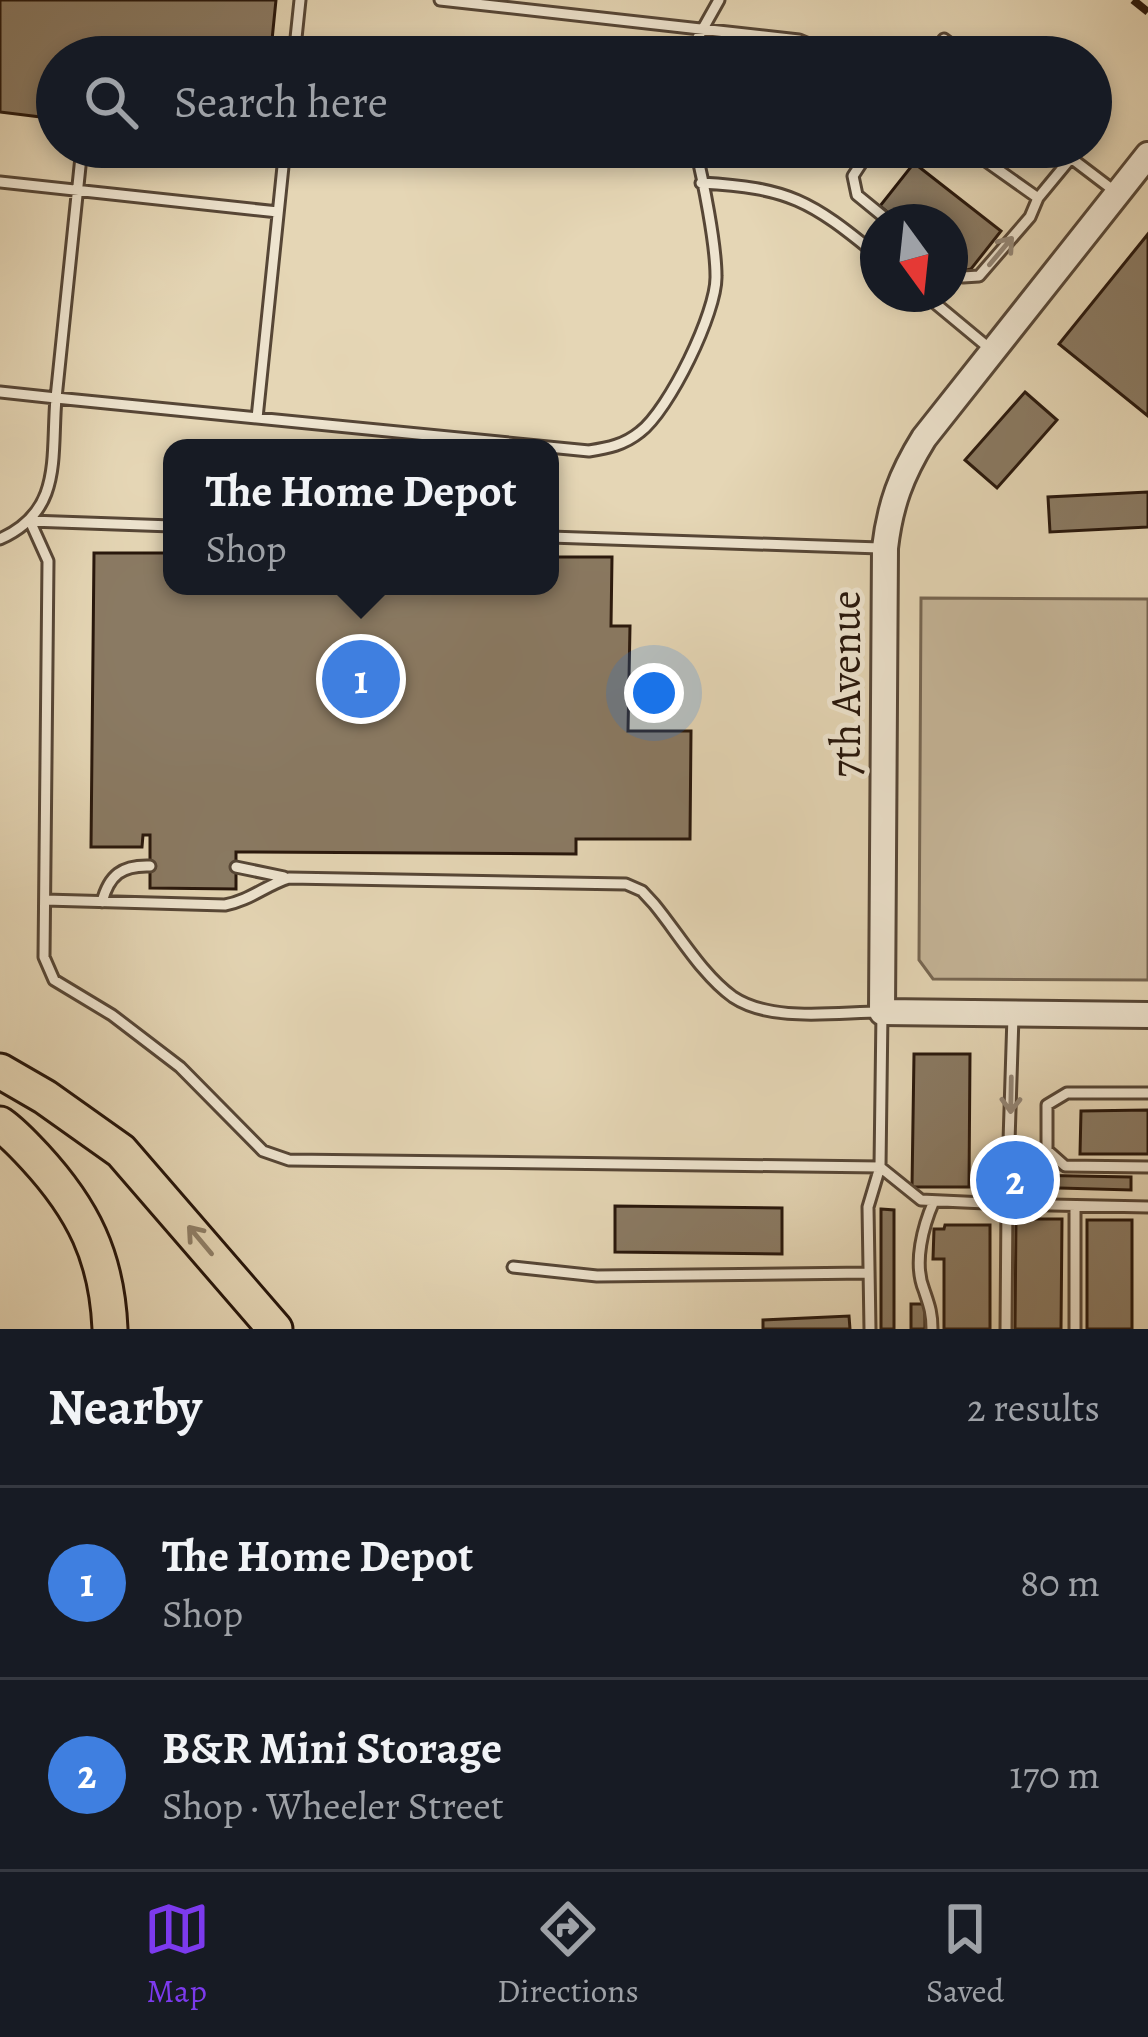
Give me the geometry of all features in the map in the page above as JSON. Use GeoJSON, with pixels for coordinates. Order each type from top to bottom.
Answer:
{"type":"FeatureCollection","features":[{"type":"Feature","properties":{"kind":"highway"},"geometry":{"type":"LineString","coordinates":[[0,1071],[121,1151],[275,1329]]}},
{"type":"Feature","properties":{"kind":"highway"},"geometry":{"type":"LineString","coordinates":[[0,1124],[60,1185],[89,1228],[103,1271],[110,1329]]}},
{"type":"Feature","properties":{"kind":"street","name":"7th Avenue"},"geometry":{"type":"LineString","coordinates":[[882,1012],[889,512],[901,475],[924,438],[1148,154]]}},
{"type":"Feature","properties":{"kind":"street"},"geometry":{"type":"LineString","coordinates":[[882,1012],[1148,1015]]}},
{"type":"Feature","properties":{"kind":"lane"},"geometry":{"type":"LineString","coordinates":[[296,36],[300,0]]}},
{"type":"Feature","properties":{"kind":"lane"},"geometry":{"type":"LineString","coordinates":[[440,0],[767,36]]}},
{"type":"Feature","properties":{"kind":"lane"},"geometry":{"type":"LineString","coordinates":[[699,36],[719,0]]}},
{"type":"Feature","properties":{"kind":"lane"},"geometry":{"type":"LineString","coordinates":[[0,539],[30,521],[47,496],[80,168]]}},
{"type":"Feature","properties":{"kind":"lane"},"geometry":{"type":"LineString","coordinates":[[257,418],[282,168]]}},
{"type":"Feature","properties":{"kind":"lane"},"geometry":{"type":"LineString","coordinates":[[559,448],[589,451],[618,446],[644,430],[700,338],[714,299],[717,272],[698,168]]}},
{"type":"Feature","properties":{"kind":"lane"},"geometry":{"type":"LineString","coordinates":[[858,168],[853,176],[857,195],[868,204]]}},
{"type":"Feature","properties":{"kind":"lane"},"geometry":{"type":"LineString","coordinates":[[996,168],[1038,198]]}},
{"type":"Feature","properties":{"kind":"lane"},"geometry":{"type":"LineString","coordinates":[[968,277],[979,276],[1030,217],[1060,168]]}},
{"type":"Feature","properties":{"kind":"lane"},"geometry":{"type":"LineString","coordinates":[[1088,168],[1117,193]]}},
{"type":"Feature","properties":{"kind":"lane"},"geometry":{"type":"LineString","coordinates":[[0,182],[278,212]]}},
{"type":"Feature","properties":{"kind":"lane"},"geometry":{"type":"LineString","coordinates":[[701,183],[758,186],[806,201],[860,242]]}},
{"type":"Feature","properties":{"kind":"lane"},"geometry":{"type":"LineString","coordinates":[[946,312],[992,350]]}},
{"type":"Feature","properties":{"kind":"lane"},"geometry":{"type":"LineString","coordinates":[[0,392],[468,439]]}},
{"type":"Feature","properties":{"kind":"lane"},"geometry":{"type":"LineString","coordinates":[[30,521],[163,526]]}},
{"type":"Feature","properties":{"kind":"lane"},"geometry":{"type":"LineString","coordinates":[[30,521],[48,560],[44,957],[55,980],[180,1067],[263,1151],[289,1160],[880,1167],[921,1200],[1148,1207]]}},
{"type":"Feature","properties":{"kind":"lane"},"geometry":{"type":"LineString","coordinates":[[559,538],[885,548]]}},
{"type":"Feature","properties":{"kind":"lane"},"geometry":{"type":"LineString","coordinates":[[102,902],[106,884],[114,875],[124,868],[150,866]]}},
{"type":"Feature","properties":{"kind":"lane"},"geometry":{"type":"LineString","coordinates":[[236,868],[290,878],[626,884],[641,891],[734,997],[758,1008],[785,1011],[882,1012]]}},
{"type":"Feature","properties":{"kind":"lane"},"geometry":{"type":"LineString","coordinates":[[45,900],[225,905],[242,902],[290,878]]}},
{"type":"Feature","properties":{"kind":"lane","name":"7th Avenue"},"geometry":{"type":"LineString","coordinates":[[870,1329],[868,1207],[880,1167],[882,1012]]}},
{"type":"Feature","properties":{"kind":"lane"},"geometry":{"type":"LineString","coordinates":[[1006,1329],[1013,1013]]}},
{"type":"Feature","properties":{"kind":"lane"},"geometry":{"type":"LineString","coordinates":[[1148,1093],[1066,1093],[1048,1105],[1047,1128],[1047,1150],[1065,1166],[1148,1167]]}},
{"type":"Feature","properties":{"kind":"lane"},"geometry":{"type":"LineString","coordinates":[[932,1329],[932,1304],[922,1288],[922,1228],[934,1201]]}},
{"type":"Feature","properties":{"kind":"lane"},"geometry":{"type":"LineString","coordinates":[[1075,1206],[1075,1329]]}},
{"type":"Feature","properties":{"kind":"lane"},"geometry":{"type":"LineString","coordinates":[[513,1267],[597,1276],[868,1273]]}},
{"type":"Feature","properties":{"kind":"shaded area"},"geometry":{"type":"Polygon","coordinates":[[[921,598],[1148,599],[1148,980],[933,979],[919,960],[921,598]]]}},
{"type":"Feature","properties":{"kind":"building"},"geometry":{"type":"Polygon","coordinates":[[[0,0],[276,0],[272,36],[36,36],[36,116],[0,112],[0,0]]]}},
{"type":"Feature","properties":{"kind":"building"},"geometry":{"type":"Polygon","coordinates":[[[910,168],[920,168],[966,204],[882,204],[910,168]]]}},
{"type":"Feature","properties":{"kind":"building"},"geometry":{"type":"Polygon","coordinates":[[[968,205],[1001,231],[968,270],[968,205]]]}},
{"type":"Feature","properties":{"kind":"building"},"geometry":{"type":"Polygon","coordinates":[[[1148,234],[1148,416],[1059,344],[1148,234]]]}},
{"type":"Feature","properties":{"kind":"building"},"geometry":{"type":"Polygon","coordinates":[[[1025,392],[1057,420],[997,488],[965,460],[1025,392]]]}},
{"type":"Feature","properties":{"kind":"building"},"geometry":{"type":"Polygon","coordinates":[[[1148,492],[1148,527],[1050,532],[1048,497],[1148,492]]]}},
{"type":"Feature","properties":{"kind":"building"},"geometry":{"type":"Polygon","coordinates":[[[94,553],[163,553],[163,595],[559,595],[559,557],[612,557],[611,626],[630,626],[628,731],[691,731],[690,839],[576,839],[576,854],[236,852],[236,889],[150,888],[150,835],[143,835],[142,847],[91,847],[94,553]]]}},
{"type":"Feature","properties":{"kind":"building"},"geometry":{"type":"Polygon","coordinates":[[[914,1054],[970,1054],[969,1187],[912,1187],[914,1054]]]}},
{"type":"Feature","properties":{"kind":"building"},"geometry":{"type":"Polygon","coordinates":[[[1148,1110],[1148,1154],[1080,1154],[1081,1111],[1148,1110]]]}},
{"type":"Feature","properties":{"kind":"building"},"geometry":{"type":"Polygon","coordinates":[[[1023,1175],[1131,1177],[1131,1190],[1023,1187],[1023,1175]]]}},
{"type":"Feature","properties":{"kind":"building"},"geometry":{"type":"Polygon","coordinates":[[[615,1206],[782,1208],[782,1254],[615,1252],[615,1206]]]}},
{"type":"Feature","properties":{"kind":"building"},"geometry":{"type":"Polygon","coordinates":[[[881,1209],[894,1210],[894,1329],[881,1329],[881,1209]]]}},
{"type":"Feature","properties":{"kind":"building"},"geometry":{"type":"Polygon","coordinates":[[[1016,1219],[1062,1219],[1061,1329],[1015,1329],[1016,1219]]]}},
{"type":"Feature","properties":{"kind":"building"},"geometry":{"type":"Polygon","coordinates":[[[1087,1220],[1132,1220],[1132,1329],[1087,1329],[1087,1220]]]}},
{"type":"Feature","properties":{"kind":"building"},"geometry":{"type":"Polygon","coordinates":[[[990,1225],[990,1329],[944,1329],[944,1259],[933,1259],[934,1229],[990,1225]]]}},
{"type":"Feature","properties":{"kind":"building"},"geometry":{"type":"Polygon","coordinates":[[[911,1304],[925,1304],[925,1329],[911,1329],[911,1304]]]}},
{"type":"Feature","properties":{"kind":"building"},"geometry":{"type":"Polygon","coordinates":[[[849,1316],[850,1329],[763,1329],[763,1320],[849,1316]]]}},
{"type":"Feature","properties":{"kind":"railway"},"geometry":{"type":"LineString","coordinates":[[1133,0],[1148,12]]}},
{"type":"Feature","properties":{"kind":"place","name":"The Home Depot"},"geometry":{"type":"Point","coordinates":[361,679]}},
{"type":"Feature","properties":{"kind":"place","name":"B&R Mini Storage"},"geometry":{"type":"Point","coordinates":[1015,1180]}}]}
